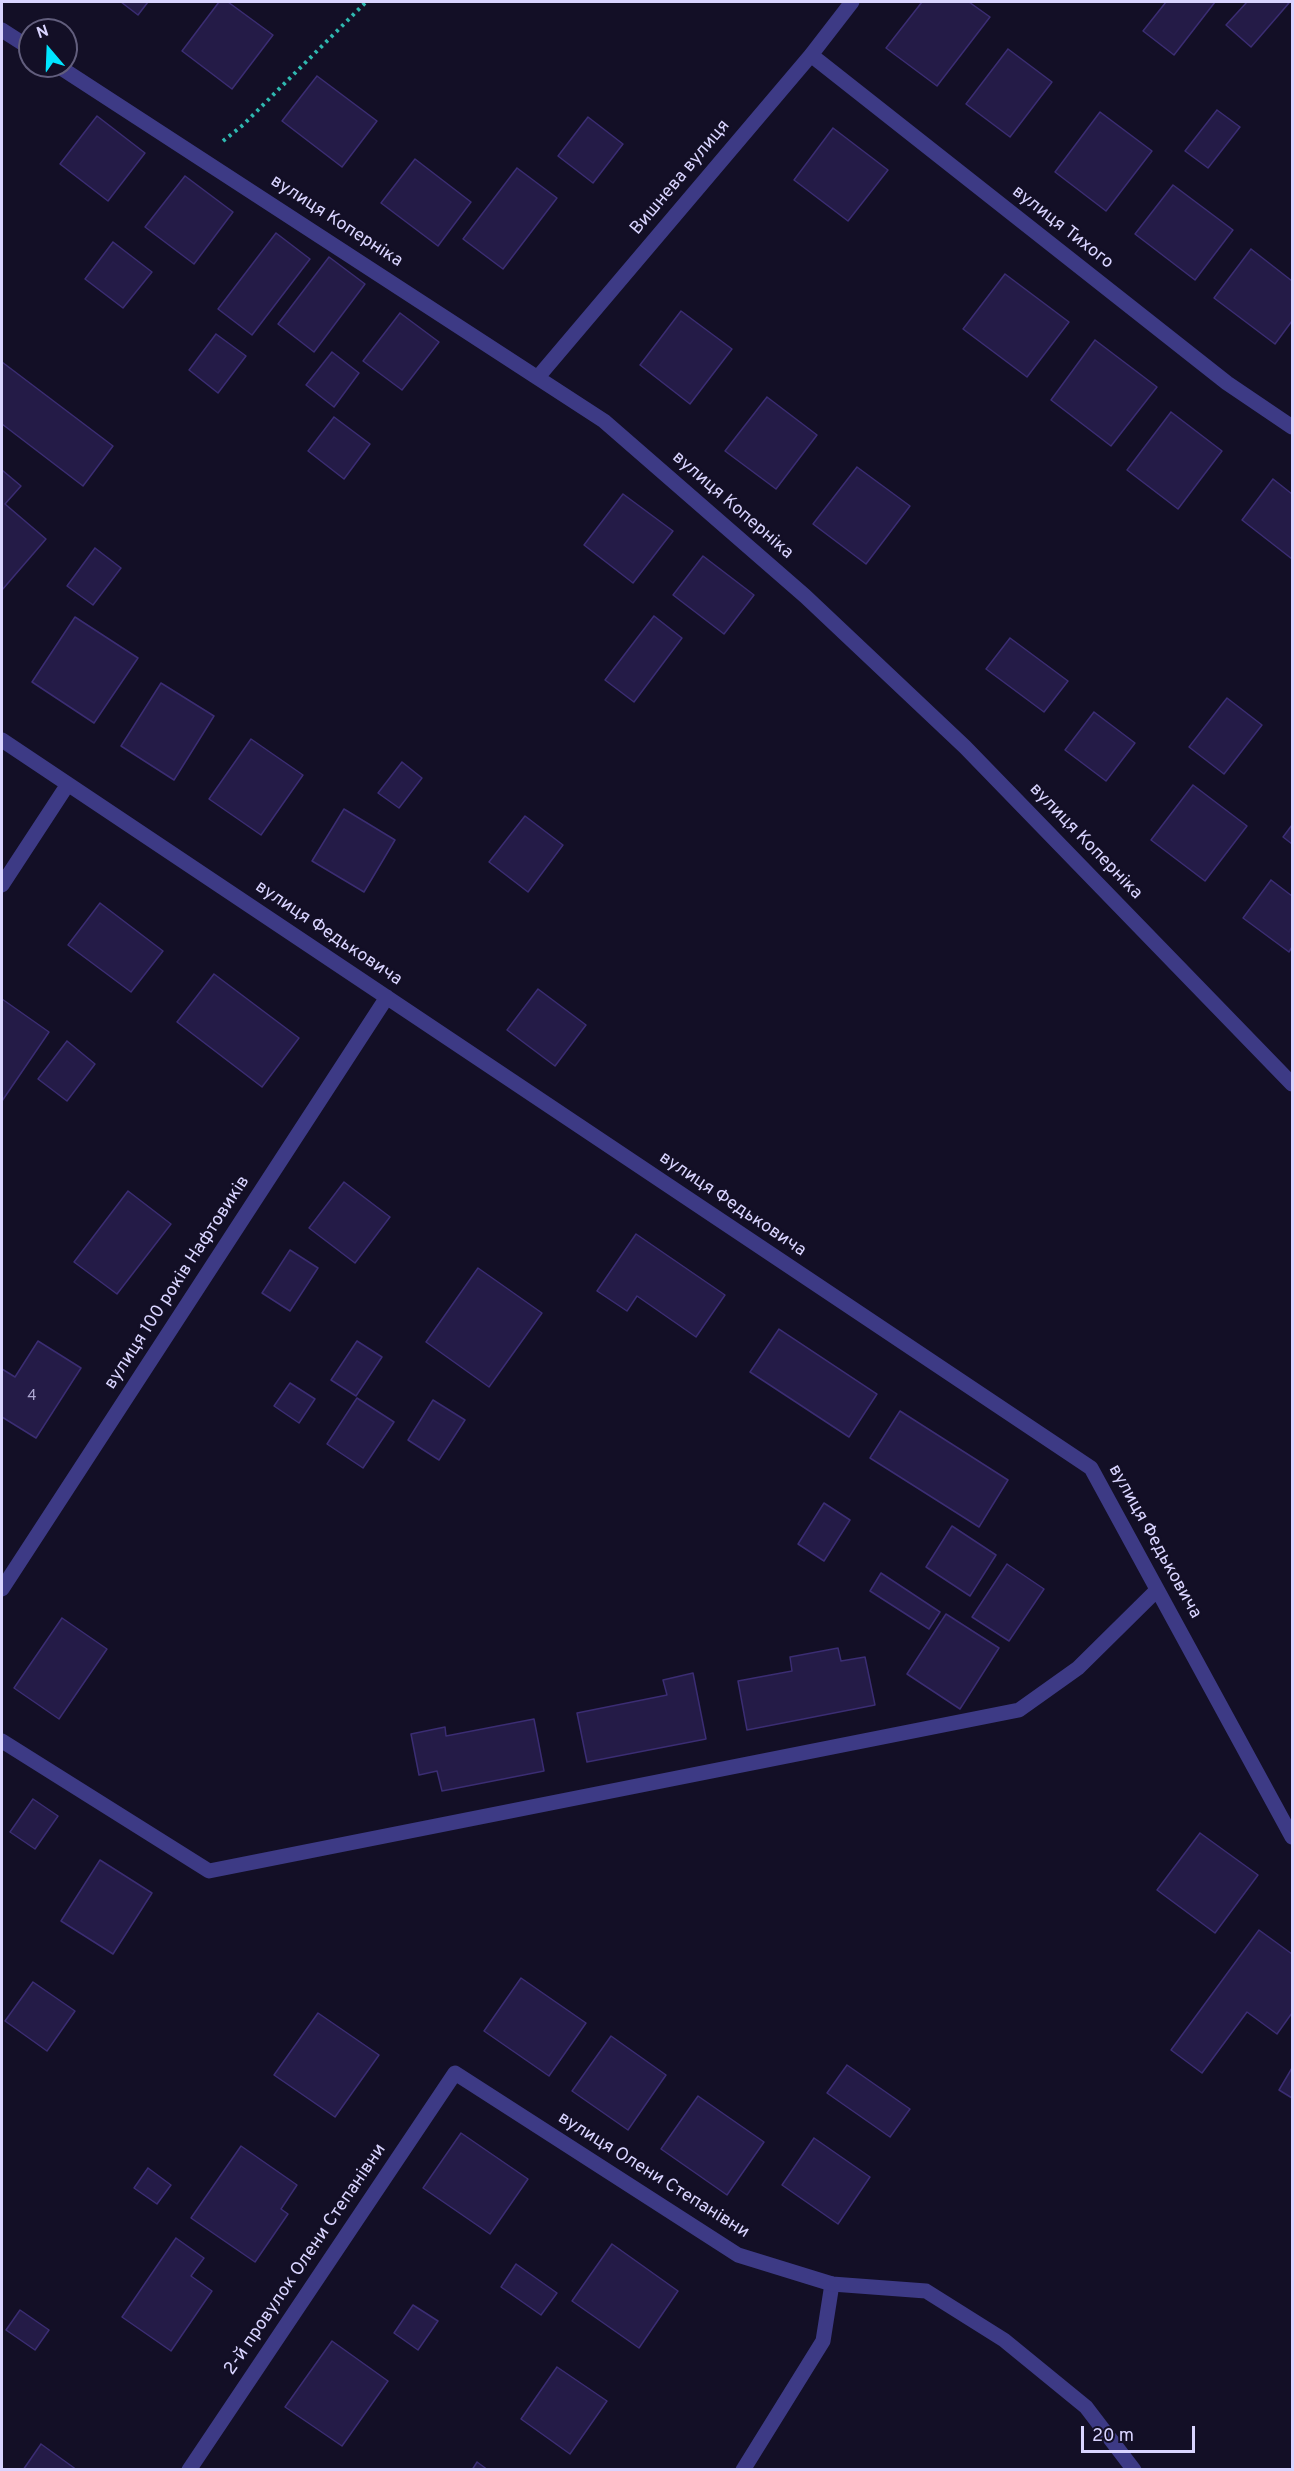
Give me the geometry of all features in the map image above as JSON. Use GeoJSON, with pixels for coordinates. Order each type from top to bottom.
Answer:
{"type":"FeatureCollection","features":[{"type":"Feature","properties":{"kind":"street","name":"Вишнева вулиця"},"geometry":{"type":"LineString","coordinates":[[538,377],[810,55],[852,2]]}},
{"type":"Feature","properties":{"kind":"street"},"geometry":{"type":"LineString","coordinates":[[2,30],[18,40]]}},
{"type":"Feature","properties":{"kind":"street","name":"вулиця Тихого"},"geometry":{"type":"LineString","coordinates":[[810,55],[1227,383],[1293,427]]}},
{"type":"Feature","properties":{"kind":"street","name":"вулиця Коперніка"},"geometry":{"type":"LineString","coordinates":[[77,78],[604,421],[805,596],[965,747],[1293,1084]]}},
{"type":"Feature","properties":{"kind":"street","name":"вулиця Федьковича"},"geometry":{"type":"LineString","coordinates":[[2,740],[1091,1468],[1293,1837]]}},
{"type":"Feature","properties":{"kind":"street"},"geometry":{"type":"LineString","coordinates":[[2,885],[68,784]]}},
{"type":"Feature","properties":{"kind":"street","name":"вулиця 100 років Нафтовиків"},"geometry":{"type":"LineString","coordinates":[[2,1589],[387,998]]}},
{"type":"Feature","properties":{"kind":"street"},"geometry":{"type":"LineString","coordinates":[[2,1741],[209,1871],[1019,1710],[1078,1668],[1158,1590]]}},
{"type":"Feature","properties":{"kind":"street","name":"вулиця Олени Степанівни"},"geometry":{"type":"LineString","coordinates":[[455,2073],[738,2254],[832,2283],[926,2291],[1004,2340],[1086,2407],[1134,2469]]}},
{"type":"Feature","properties":{"kind":"street","name":"2-й провулок Олени Степанівни"},"geometry":{"type":"LineString","coordinates":[[189,2469],[455,2073]]}},
{"type":"Feature","properties":{"kind":"street"},"geometry":{"type":"LineString","coordinates":[[743,2469],[823,2341],[832,2283]]}},
{"type":"Feature","properties":{"kind":"path"},"geometry":{"type":"LineString","coordinates":[[202,158],[243,125],[366,2]]}},
{"type":"Feature","properties":{"kind":"building"},"geometry":{"type":"Polygon","coordinates":[[[121,2],[148,2],[138,15],[121,2]]]}},
{"type":"Feature","properties":{"kind":"building"},"geometry":{"type":"Polygon","coordinates":[[[219,2],[228,2],[273,35],[232,89],[182,51],[219,2]]]}},
{"type":"Feature","properties":{"kind":"building"},"geometry":{"type":"Polygon","coordinates":[[[922,2],[969,2],[990,17],[937,86],[886,48],[922,2]]]}},
{"type":"Feature","properties":{"kind":"building"},"geometry":{"type":"Polygon","coordinates":[[[1166,2],[1215,2],[1174,55],[1143,31],[1166,2]]]}},
{"type":"Feature","properties":{"kind":"building"},"geometry":{"type":"Polygon","coordinates":[[[1247,2],[1289,3],[1251,47],[1226,25],[1247,2]]]}},
{"type":"Feature","properties":{"kind":"building"},"geometry":{"type":"Polygon","coordinates":[[[1008,49],[1052,82],[1010,137],[966,104],[1008,49]]]}},
{"type":"Feature","properties":{"kind":"building"},"geometry":{"type":"Polygon","coordinates":[[[317,76],[377,121],[342,167],[282,121],[317,76]]]}},
{"type":"Feature","properties":{"kind":"building"},"geometry":{"type":"Polygon","coordinates":[[[1217,110],[1240,127],[1208,168],[1185,151],[1217,110]]]}},
{"type":"Feature","properties":{"kind":"building"},"geometry":{"type":"Polygon","coordinates":[[[1100,112],[1152,151],[1106,211],[1055,172],[1100,112]]]}},
{"type":"Feature","properties":{"kind":"building"},"geometry":{"type":"Polygon","coordinates":[[[97,116],[145,153],[108,201],[60,164],[97,116]]]}},
{"type":"Feature","properties":{"kind":"building"},"geometry":{"type":"Polygon","coordinates":[[[588,117],[623,144],[593,183],[558,156],[588,117]]]}},
{"type":"Feature","properties":{"kind":"building"},"geometry":{"type":"Polygon","coordinates":[[[833,128],[888,170],[848,221],[794,180],[833,128]]]}},
{"type":"Feature","properties":{"kind":"building"},"geometry":{"type":"Polygon","coordinates":[[[415,159],[471,202],[438,246],[381,203],[415,159]]]}},
{"type":"Feature","properties":{"kind":"building"},"geometry":{"type":"Polygon","coordinates":[[[517,168],[557,198],[503,269],[463,239],[517,168]]]}},
{"type":"Feature","properties":{"kind":"building"},"geometry":{"type":"Polygon","coordinates":[[[185,176],[233,212],[194,264],[145,227],[185,176]]]}},
{"type":"Feature","properties":{"kind":"building"},"geometry":{"type":"Polygon","coordinates":[[[1173,185],[1233,230],[1195,280],[1135,234],[1173,185]]]}},
{"type":"Feature","properties":{"kind":"building"},"geometry":{"type":"Polygon","coordinates":[[[276,233],[310,259],[252,335],[218,309],[276,233]]]}},
{"type":"Feature","properties":{"kind":"building"},"geometry":{"type":"Polygon","coordinates":[[[113,242],[152,272],[123,308],[85,279],[113,242]]]}},
{"type":"Feature","properties":{"kind":"building"},"geometry":{"type":"Polygon","coordinates":[[[1251,249],[1292,281],[1292,321],[1275,344],[1214,298],[1251,249]]]}},
{"type":"Feature","properties":{"kind":"building"},"geometry":{"type":"Polygon","coordinates":[[[329,257],[365,284],[314,352],[278,324],[329,257]]]}},
{"type":"Feature","properties":{"kind":"building"},"geometry":{"type":"Polygon","coordinates":[[[1005,274],[1069,322],[1027,377],[963,329],[1005,274]]]}},
{"type":"Feature","properties":{"kind":"building"},"geometry":{"type":"Polygon","coordinates":[[[681,311],[732,349],[690,404],[640,365],[681,311]]]}},
{"type":"Feature","properties":{"kind":"building"},"geometry":{"type":"Polygon","coordinates":[[[400,313],[439,342],[402,390],[363,361],[400,313]]]}},
{"type":"Feature","properties":{"kind":"building"},"geometry":{"type":"Polygon","coordinates":[[[216,334],[246,356],[218,393],[189,370],[216,334]]]}},
{"type":"Feature","properties":{"kind":"building"},"geometry":{"type":"Polygon","coordinates":[[[1095,340],[1157,387],[1111,446],[1051,400],[1095,340]]]}},
{"type":"Feature","properties":{"kind":"building"},"geometry":{"type":"Polygon","coordinates":[[[332,352],[359,373],[334,407],[306,385],[332,352]]]}},
{"type":"Feature","properties":{"kind":"building"},"geometry":{"type":"Polygon","coordinates":[[[2,362],[113,446],[83,486],[2,424],[2,362]]]}},
{"type":"Feature","properties":{"kind":"building"},"geometry":{"type":"Polygon","coordinates":[[[767,397],[817,435],[776,489],[725,451],[767,397]]]}},
{"type":"Feature","properties":{"kind":"building"},"geometry":{"type":"Polygon","coordinates":[[[1171,412],[1222,451],[1178,509],[1127,470],[1171,412]]]}},
{"type":"Feature","properties":{"kind":"building"},"geometry":{"type":"Polygon","coordinates":[[[334,417],[370,444],[344,479],[308,451],[334,417]]]}},
{"type":"Feature","properties":{"kind":"building"},"geometry":{"type":"Polygon","coordinates":[[[857,467],[910,506],[866,564],[813,524],[857,467]]]}},
{"type":"Feature","properties":{"kind":"building"},"geometry":{"type":"Polygon","coordinates":[[[2,470],[21,486],[5,504],[46,539],[2,590],[2,470]]]}},
{"type":"Feature","properties":{"kind":"building"},"geometry":{"type":"Polygon","coordinates":[[[1273,479],[1292,494],[1292,559],[1242,520],[1273,479]]]}},
{"type":"Feature","properties":{"kind":"building"},"geometry":{"type":"Polygon","coordinates":[[[623,494],[673,531],[633,583],[584,545],[623,494]]]}},
{"type":"Feature","properties":{"kind":"building"},"geometry":{"type":"Polygon","coordinates":[[[95,548],[121,568],[93,605],[67,586],[95,548]]]}},
{"type":"Feature","properties":{"kind":"building"},"geometry":{"type":"Polygon","coordinates":[[[703,556],[754,595],[724,634],[673,595],[703,556]]]}},
{"type":"Feature","properties":{"kind":"building"},"geometry":{"type":"Polygon","coordinates":[[[654,616],[682,638],[634,702],[605,680],[654,616]]]}},
{"type":"Feature","properties":{"kind":"building"},"geometry":{"type":"Polygon","coordinates":[[[75,617],[138,658],[94,723],[32,682],[75,617]]]}},
{"type":"Feature","properties":{"kind":"building"},"geometry":{"type":"Polygon","coordinates":[[[1010,638],[1068,681],[1044,712],[986,669],[1010,638]]]}},
{"type":"Feature","properties":{"kind":"building"},"geometry":{"type":"Polygon","coordinates":[[[161,683],[214,716],[174,780],[121,746],[161,683]]]}},
{"type":"Feature","properties":{"kind":"building"},"geometry":{"type":"Polygon","coordinates":[[[1227,698],[1262,725],[1224,774],[1189,747],[1227,698]]]}},
{"type":"Feature","properties":{"kind":"building"},"geometry":{"type":"Polygon","coordinates":[[[1094,712],[1135,743],[1106,781],[1065,750],[1094,712]]]}},
{"type":"Feature","properties":{"kind":"building"},"geometry":{"type":"Polygon","coordinates":[[[251,739],[303,775],[261,835],[209,799],[251,739]]]}},
{"type":"Feature","properties":{"kind":"building"},"geometry":{"type":"Polygon","coordinates":[[[402,762],[422,778],[399,808],[378,793],[402,762]]]}},
{"type":"Feature","properties":{"kind":"building"},"geometry":{"type":"Polygon","coordinates":[[[1193,785],[1247,826],[1205,881],[1151,840],[1193,785]]]}},
{"type":"Feature","properties":{"kind":"building"},"geometry":{"type":"Polygon","coordinates":[[[344,809],[395,840],[364,892],[312,861],[344,809]]]}},
{"type":"Feature","properties":{"kind":"building"},"geometry":{"type":"Polygon","coordinates":[[[525,816],[563,845],[528,892],[489,862],[525,816]]]}},
{"type":"Feature","properties":{"kind":"building"},"geometry":{"type":"Polygon","coordinates":[[[1292,825],[1292,844],[1283,837],[1292,825]]]}},
{"type":"Feature","properties":{"kind":"building"},"geometry":{"type":"Polygon","coordinates":[[[1271,880],[1292,896],[1292,947],[1289,952],[1243,918],[1271,880]]]}},
{"type":"Feature","properties":{"kind":"building"},"geometry":{"type":"Polygon","coordinates":[[[100,903],[163,951],[131,992],[68,945],[100,903]]]}},
{"type":"Feature","properties":{"kind":"building"},"geometry":{"type":"Polygon","coordinates":[[[214,974],[299,1038],[262,1087],[177,1022],[214,974]]]}},
{"type":"Feature","properties":{"kind":"building"},"geometry":{"type":"Polygon","coordinates":[[[538,989],[586,1025],[555,1066],[507,1030],[538,989]]]}},
{"type":"Feature","properties":{"kind":"building"},"geometry":{"type":"Polygon","coordinates":[[[2,999],[49,1032],[2,1101],[2,999]]]}},
{"type":"Feature","properties":{"kind":"building"},"geometry":{"type":"Polygon","coordinates":[[[67,1041],[95,1064],[67,1101],[38,1079],[67,1041]]]}},
{"type":"Feature","properties":{"kind":"building"},"geometry":{"type":"Polygon","coordinates":[[[344,1182],[390,1217],[355,1263],[309,1228],[344,1182]]]}},
{"type":"Feature","properties":{"kind":"building"},"geometry":{"type":"Polygon","coordinates":[[[128,1191],[171,1224],[117,1294],[74,1262],[128,1191]]]}},
{"type":"Feature","properties":{"kind":"building"},"geometry":{"type":"Polygon","coordinates":[[[636,1234],[725,1295],[696,1337],[637,1296],[627,1311],[597,1291],[636,1234]]]}},
{"type":"Feature","properties":{"kind":"building"},"geometry":{"type":"Polygon","coordinates":[[[290,1250],[318,1268],[290,1311],[262,1293],[290,1250]]]}},
{"type":"Feature","properties":{"kind":"building"},"geometry":{"type":"Polygon","coordinates":[[[478,1268],[542,1313],[489,1387],[426,1342],[478,1268]]]}},
{"type":"Feature","properties":{"kind":"building"},"geometry":{"type":"Polygon","coordinates":[[[779,1329],[877,1394],[849,1437],[750,1372],[779,1329]]]}},
{"type":"Feature","properties":{"kind":"building"},"geometry":{"type":"Polygon","coordinates":[[[38,1341],[81,1368],[36,1438],[2,1417],[2,1369],[15,1377],[38,1341]]]}},
{"type":"Feature","properties":{"kind":"building"},"geometry":{"type":"Polygon","coordinates":[[[357,1341],[382,1357],[356,1396],[331,1380],[357,1341]]]}},
{"type":"Feature","properties":{"kind":"building"},"geometry":{"type":"Polygon","coordinates":[[[290,1383],[315,1399],[299,1423],[274,1406],[290,1383]]]}},
{"type":"Feature","properties":{"kind":"building"},"geometry":{"type":"Polygon","coordinates":[[[357,1398],[394,1422],[363,1468],[327,1444],[357,1398]]]}},
{"type":"Feature","properties":{"kind":"building"},"geometry":{"type":"Polygon","coordinates":[[[433,1400],[465,1420],[439,1460],[408,1440],[433,1400]]]}},
{"type":"Feature","properties":{"kind":"building"},"geometry":{"type":"Polygon","coordinates":[[[900,1411],[1008,1480],[979,1527],[870,1458],[900,1411]]]}},
{"type":"Feature","properties":{"kind":"building"},"geometry":{"type":"Polygon","coordinates":[[[824,1503],[850,1520],[824,1561],[798,1544],[824,1503]]]}},
{"type":"Feature","properties":{"kind":"building"},"geometry":{"type":"Polygon","coordinates":[[[952,1526],[996,1555],[970,1596],[926,1567],[952,1526]]]}},
{"type":"Feature","properties":{"kind":"building"},"geometry":{"type":"Polygon","coordinates":[[[1007,1564],[1044,1589],[1009,1641],[972,1617],[1007,1564]]]}},
{"type":"Feature","properties":{"kind":"building"},"geometry":{"type":"Polygon","coordinates":[[[881,1573],[940,1612],[929,1629],[870,1591],[881,1573]]]}},
{"type":"Feature","properties":{"kind":"building"},"geometry":{"type":"Polygon","coordinates":[[[946,1614],[999,1648],[960,1709],[907,1674],[946,1614]]]}},
{"type":"Feature","properties":{"kind":"building"},"geometry":{"type":"Polygon","coordinates":[[[62,1618],[107,1649],[59,1719],[14,1688],[62,1618]]]}},
{"type":"Feature","properties":{"kind":"building"},"geometry":{"type":"Polygon","coordinates":[[[838,1648],[841,1661],[865,1657],[875,1705],[747,1730],[738,1681],[792,1671],[790,1657],[838,1648]]]}},
{"type":"Feature","properties":{"kind":"building"},"geometry":{"type":"Polygon","coordinates":[[[693,1673],[706,1739],[587,1762],[577,1713],[667,1695],[663,1680],[693,1673]]]}},
{"type":"Feature","properties":{"kind":"building"},"geometry":{"type":"Polygon","coordinates":[[[534,1719],[544,1771],[442,1791],[437,1771],[419,1775],[411,1734],[445,1727],[446,1736],[534,1719]]]}},
{"type":"Feature","properties":{"kind":"building"},"geometry":{"type":"Polygon","coordinates":[[[33,1799],[58,1816],[35,1849],[10,1832],[33,1799]]]}},
{"type":"Feature","properties":{"kind":"building"},"geometry":{"type":"Polygon","coordinates":[[[1200,1833],[1258,1875],[1215,1933],[1157,1890],[1200,1833]]]}},
{"type":"Feature","properties":{"kind":"building"},"geometry":{"type":"Polygon","coordinates":[[[100,1860],[152,1893],[113,1954],[61,1921],[100,1860]]]}},
{"type":"Feature","properties":{"kind":"building"},"geometry":{"type":"Polygon","coordinates":[[[1259,1930],[1292,1954],[1292,2013],[1277,2034],[1247,2012],[1202,2073],[1171,2050],[1259,1930]]]}},
{"type":"Feature","properties":{"kind":"building"},"geometry":{"type":"Polygon","coordinates":[[[521,1978],[586,2023],[549,2076],[484,2031],[521,1978]]]}},
{"type":"Feature","properties":{"kind":"building"},"geometry":{"type":"Polygon","coordinates":[[[33,1982],[75,2011],[47,2051],[5,2021],[33,1982]]]}},
{"type":"Feature","properties":{"kind":"building"},"geometry":{"type":"Polygon","coordinates":[[[318,2013],[379,2055],[335,2117],[274,2075],[318,2013]]]}},
{"type":"Feature","properties":{"kind":"building"},"geometry":{"type":"Polygon","coordinates":[[[611,2036],[666,2075],[628,2130],[572,2091],[611,2036]]]}},
{"type":"Feature","properties":{"kind":"building"},"geometry":{"type":"Polygon","coordinates":[[[847,2065],[910,2109],[890,2137],[827,2093],[847,2065]]]}},
{"type":"Feature","properties":{"kind":"building"},"geometry":{"type":"Polygon","coordinates":[[[1292,2068],[1292,2098],[1279,2090],[1292,2068]]]}},
{"type":"Feature","properties":{"kind":"building"},"geometry":{"type":"Polygon","coordinates":[[[698,2096],[764,2142],[727,2195],[661,2149],[698,2096]]]}},
{"type":"Feature","properties":{"kind":"building"},"geometry":{"type":"Polygon","coordinates":[[[461,2133],[528,2179],[490,2234],[423,2188],[461,2133]]]}},
{"type":"Feature","properties":{"kind":"building"},"geometry":{"type":"Polygon","coordinates":[[[814,2138],[870,2177],[838,2224],[782,2185],[814,2138]]]}},
{"type":"Feature","properties":{"kind":"building"},"geometry":{"type":"Polygon","coordinates":[[[241,2146],[297,2185],[281,2209],[288,2214],[255,2262],[191,2218],[241,2146]]]}},
{"type":"Feature","properties":{"kind":"building"},"geometry":{"type":"Polygon","coordinates":[[[148,2168],[171,2185],[157,2204],[134,2188],[148,2168]]]}},
{"type":"Feature","properties":{"kind":"building"},"geometry":{"type":"Polygon","coordinates":[[[176,2238],[204,2258],[191,2276],[212,2291],[171,2351],[122,2317],[176,2238]]]}},
{"type":"Feature","properties":{"kind":"building"},"geometry":{"type":"Polygon","coordinates":[[[612,2244],[678,2291],[639,2348],[572,2301],[612,2244]]]}},
{"type":"Feature","properties":{"kind":"building"},"geometry":{"type":"Polygon","coordinates":[[[516,2264],[557,2293],[541,2315],[501,2287],[516,2264]]]}},
{"type":"Feature","properties":{"kind":"building"},"geometry":{"type":"Polygon","coordinates":[[[413,2305],[438,2321],[418,2350],[394,2333],[413,2305]]]}},
{"type":"Feature","properties":{"kind":"building"},"geometry":{"type":"Polygon","coordinates":[[[20,2310],[49,2330],[35,2350],[6,2330],[20,2310]]]}},
{"type":"Feature","properties":{"kind":"building"},"geometry":{"type":"Polygon","coordinates":[[[332,2341],[388,2381],[342,2446],[285,2407],[332,2341]]]}},
{"type":"Feature","properties":{"kind":"building"},"geometry":{"type":"Polygon","coordinates":[[[557,2367],[607,2401],[570,2454],[521,2419],[557,2367]]]}},
{"type":"Feature","properties":{"kind":"building"},"geometry":{"type":"Polygon","coordinates":[[[41,2444],[77,2470],[23,2470],[41,2444]]]}},
{"type":"Feature","properties":{"kind":"building"},"geometry":{"type":"Polygon","coordinates":[[[477,2462],[488,2470],[472,2470],[477,2462]]]}}]}
